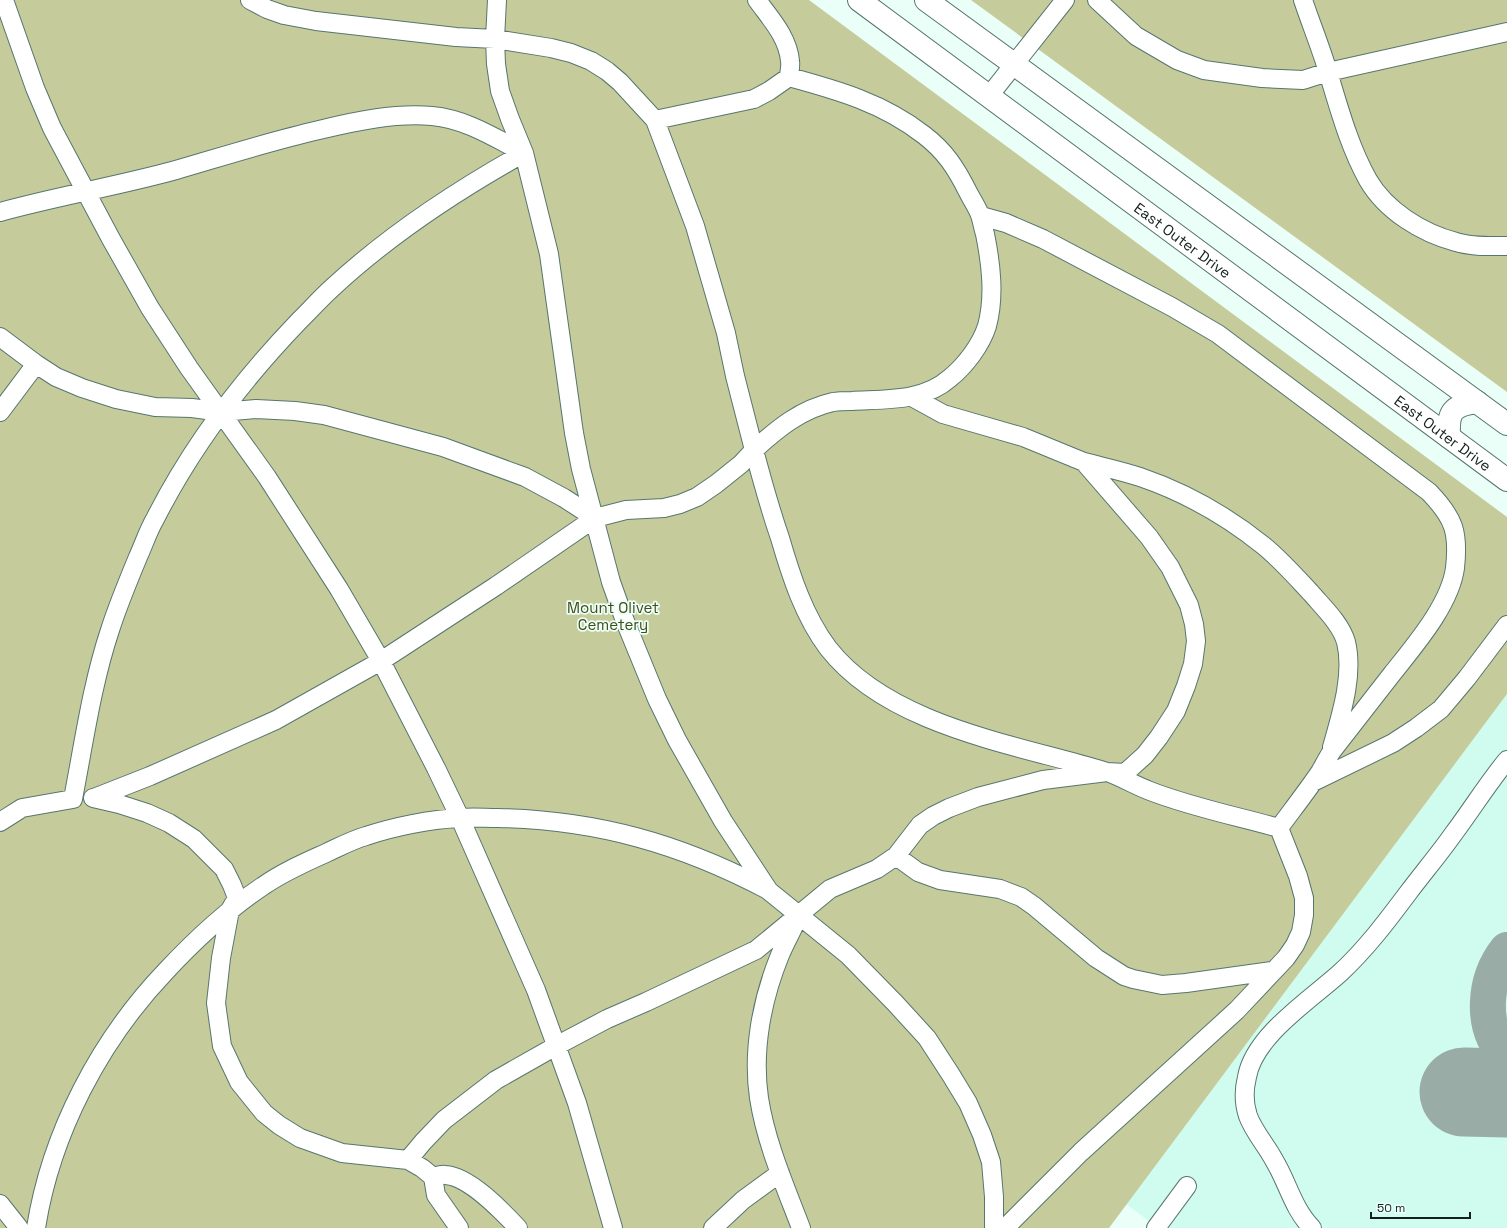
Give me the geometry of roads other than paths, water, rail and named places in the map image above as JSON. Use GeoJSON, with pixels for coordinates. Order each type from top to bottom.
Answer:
{"type":"FeatureCollection","features":[{"type":"Feature","properties":{"kind":"main road","name":"East Outer Drive"},"geometry":{"type":"LineString","coordinates":[[859,0],[1507,480]]}},
{"type":"Feature","properties":{"kind":"main road"},"geometry":{"type":"LineString","coordinates":[[926,0],[1507,424]]}},
{"type":"Feature","properties":{"kind":"main road"},"geometry":{"type":"LineString","coordinates":[[1449,437],[1448,422],[1452,411],[1463,404],[1477,402]]}},
{"type":"Feature","properties":{"kind":"street"},"geometry":{"type":"LineString","coordinates":[[4,0],[32,81],[52,128],[85,192],[150,308],[189,368],[222,412],[267,477],[335,582],[381,661],[436,768],[460,818],[536,990],[578,1103],[613,1228]]}},
{"type":"Feature","properties":{"kind":"street"},"geometry":{"type":"LineString","coordinates":[[250,0],[267,9],[316,21],[413,32],[495,39],[551,48],[591,61],[607,71],[620,82],[655,120],[705,256],[726,333],[735,376],[766,496],[786,560],[812,624],[828,648],[869,686],[900,706],[954,728],[1106,772],[1150,791],[1279,828]]}},
{"type":"Feature","properties":{"kind":"street"},"geometry":{"type":"LineString","coordinates":[[497,0],[495,39],[496,64],[500,90],[524,153],[549,254],[574,433],[581,469],[611,582],[625,621],[657,699],[677,740],[723,821],[769,891]]}},
{"type":"Feature","properties":{"kind":"street"},"geometry":{"type":"LineString","coordinates":[[655,120],[754,99],[769,91],[788,77],[791,62],[788,49],[780,32],[757,0]]}},
{"type":"Feature","properties":{"kind":"street"},"geometry":{"type":"LineString","coordinates":[[989,96],[1064,0]]}},
{"type":"Feature","properties":{"kind":"street"},"geometry":{"type":"LineString","coordinates":[[1303,0],[1328,72],[1338,107],[1361,167],[1369,182],[1382,198],[1409,222],[1455,242],[1488,246],[1507,246]]}},
{"type":"Feature","properties":{"kind":"street"},"geometry":{"type":"LineString","coordinates":[[1105,3],[1136,36],[1177,60],[1204,70],[1262,78],[1302,80],[1328,72],[1507,32]]}},
{"type":"Feature","properties":{"kind":"street"},"geometry":{"type":"LineString","coordinates":[[94,798],[150,776],[261,727],[381,661],[496,586],[595,518],[626,510],[664,508],[680,504],[697,497],[741,464],[754,450],[785,423],[812,409],[833,402],[912,397],[931,390],[950,379],[967,361],[979,344],[986,328],[990,310],[992,283],[989,253],[981,216],[955,167],[942,150],[908,123],[854,96],[788,77]]}},
{"type":"Feature","properties":{"kind":"street"},"geometry":{"type":"LineString","coordinates":[[0,212],[48,199],[85,192],[176,170],[290,136],[339,125],[382,118],[433,116],[451,120],[488,133],[524,153]]}},
{"type":"Feature","properties":{"kind":"street"},"geometry":{"type":"LineString","coordinates":[[73,799],[99,671],[110,630],[126,585],[157,514],[173,485],[222,412],[270,352],[331,288],[394,236],[424,215],[491,171],[524,153]]}},
{"type":"Feature","properties":{"kind":"street"},"geometry":{"type":"LineString","coordinates":[[981,216],[1006,223],[1043,239],[1172,307],[1218,334],[1429,492],[1448,514],[1453,526],[1456,540],[1455,570],[1449,588],[1439,608],[1425,632],[1331,753],[1279,828]]}},
{"type":"Feature","properties":{"kind":"street"},"geometry":{"type":"LineString","coordinates":[[0,337],[56,377],[82,388],[116,399],[155,407],[192,408],[222,412],[256,410],[295,411],[324,415],[443,447],[525,478],[564,498],[595,518]]}},
{"type":"Feature","properties":{"kind":"street"},"geometry":{"type":"LineString","coordinates":[[0,412],[36,364]]}},
{"type":"Feature","properties":{"kind":"street"},"geometry":{"type":"LineString","coordinates":[[912,397],[943,414],[1023,438],[1084,462],[1140,478],[1169,489],[1204,506],[1234,524],[1265,547],[1295,576],[1324,608],[1340,629],[1346,641],[1349,672],[1331,753]]}},
{"type":"Feature","properties":{"kind":"street"},"geometry":{"type":"LineString","coordinates":[[408,1160],[422,1142],[444,1120],[496,1080],[607,1019],[756,950],[830,889],[877,869],[896,856],[920,826],[933,816],[978,797],[1043,780],[1106,772],[1125,773],[1145,755],[1176,711],[1186,686],[1193,664],[1196,641],[1194,624],[1189,605],[1170,567],[1149,537],[1084,462]]}},
{"type":"Feature","properties":{"kind":"street"},"geometry":{"type":"LineString","coordinates":[[1312,782],[1393,743],[1441,709],[1467,678],[1507,625]]}},
{"type":"Feature","properties":{"kind":"street"},"geometry":{"type":"LineString","coordinates":[[1312,1228],[1297,1209],[1275,1161],[1255,1131],[1248,1116],[1245,1090],[1250,1066],[1260,1047],[1284,1021],[1357,957],[1453,835],[1491,780],[1507,760]]}},
{"type":"Feature","properties":{"kind":"street"},"geometry":{"type":"LineString","coordinates":[[0,804],[22,808],[73,799],[94,798],[147,813],[169,823],[194,839],[224,869],[237,898],[230,910],[221,958],[216,1003],[222,1046],[239,1082],[264,1113],[279,1125],[300,1138],[342,1153],[408,1160],[422,1168],[433,1177],[436,1195],[459,1228]]}},
{"type":"Feature","properties":{"kind":"street"},"geometry":{"type":"LineString","coordinates":[[0,822],[22,808]]}},
{"type":"Feature","properties":{"kind":"street"},"geometry":{"type":"LineString","coordinates":[[36,1228],[43,1194],[54,1157],[83,1087],[120,1026],[149,988],[177,958],[230,910],[290,869],[366,836],[438,820],[460,818],[534,819],[606,830],[652,841],[690,854],[748,879],[769,891],[848,955],[927,1038],[952,1075],[968,1103],[992,1162],[994,1228]]}},
{"type":"Feature","properties":{"kind":"street"},"geometry":{"type":"LineString","coordinates":[[1005,1228],[1081,1152],[1236,1010],[1286,958],[1295,945],[1301,932],[1304,915],[1304,898],[1298,876],[1279,828]]}},
{"type":"Feature","properties":{"kind":"street"},"geometry":{"type":"LineString","coordinates":[[896,856],[918,872],[940,880],[1000,888],[1021,897],[1034,906],[1096,958],[1124,976],[1133,979],[1162,985],[1272,971]]}},
{"type":"Feature","properties":{"kind":"street"},"geometry":{"type":"LineString","coordinates":[[800,915],[780,955],[772,977],[766,999],[757,1049],[759,1091],[762,1111],[780,1173],[801,1228]]}},
{"type":"Feature","properties":{"kind":"street"},"geometry":{"type":"LineString","coordinates":[[713,1228],[743,1200],[780,1173]]}},
{"type":"Feature","properties":{"kind":"street"},"geometry":{"type":"LineString","coordinates":[[433,1177],[445,1175],[460,1179],[476,1188],[518,1228]]}},
{"type":"Feature","properties":{"kind":"street"},"geometry":{"type":"LineString","coordinates":[[1156,1228],[1187,1186]]}},
{"type":"Feature","properties":{"kind":"street"},"geometry":{"type":"LineString","coordinates":[[0,1204],[19,1228]]}},
{"type":"Feature","properties":{"kind":"park label","name":"Mount Olivet Cemetery"},"geometry":{"type":"Point","coordinates":[613,616]}}]}
